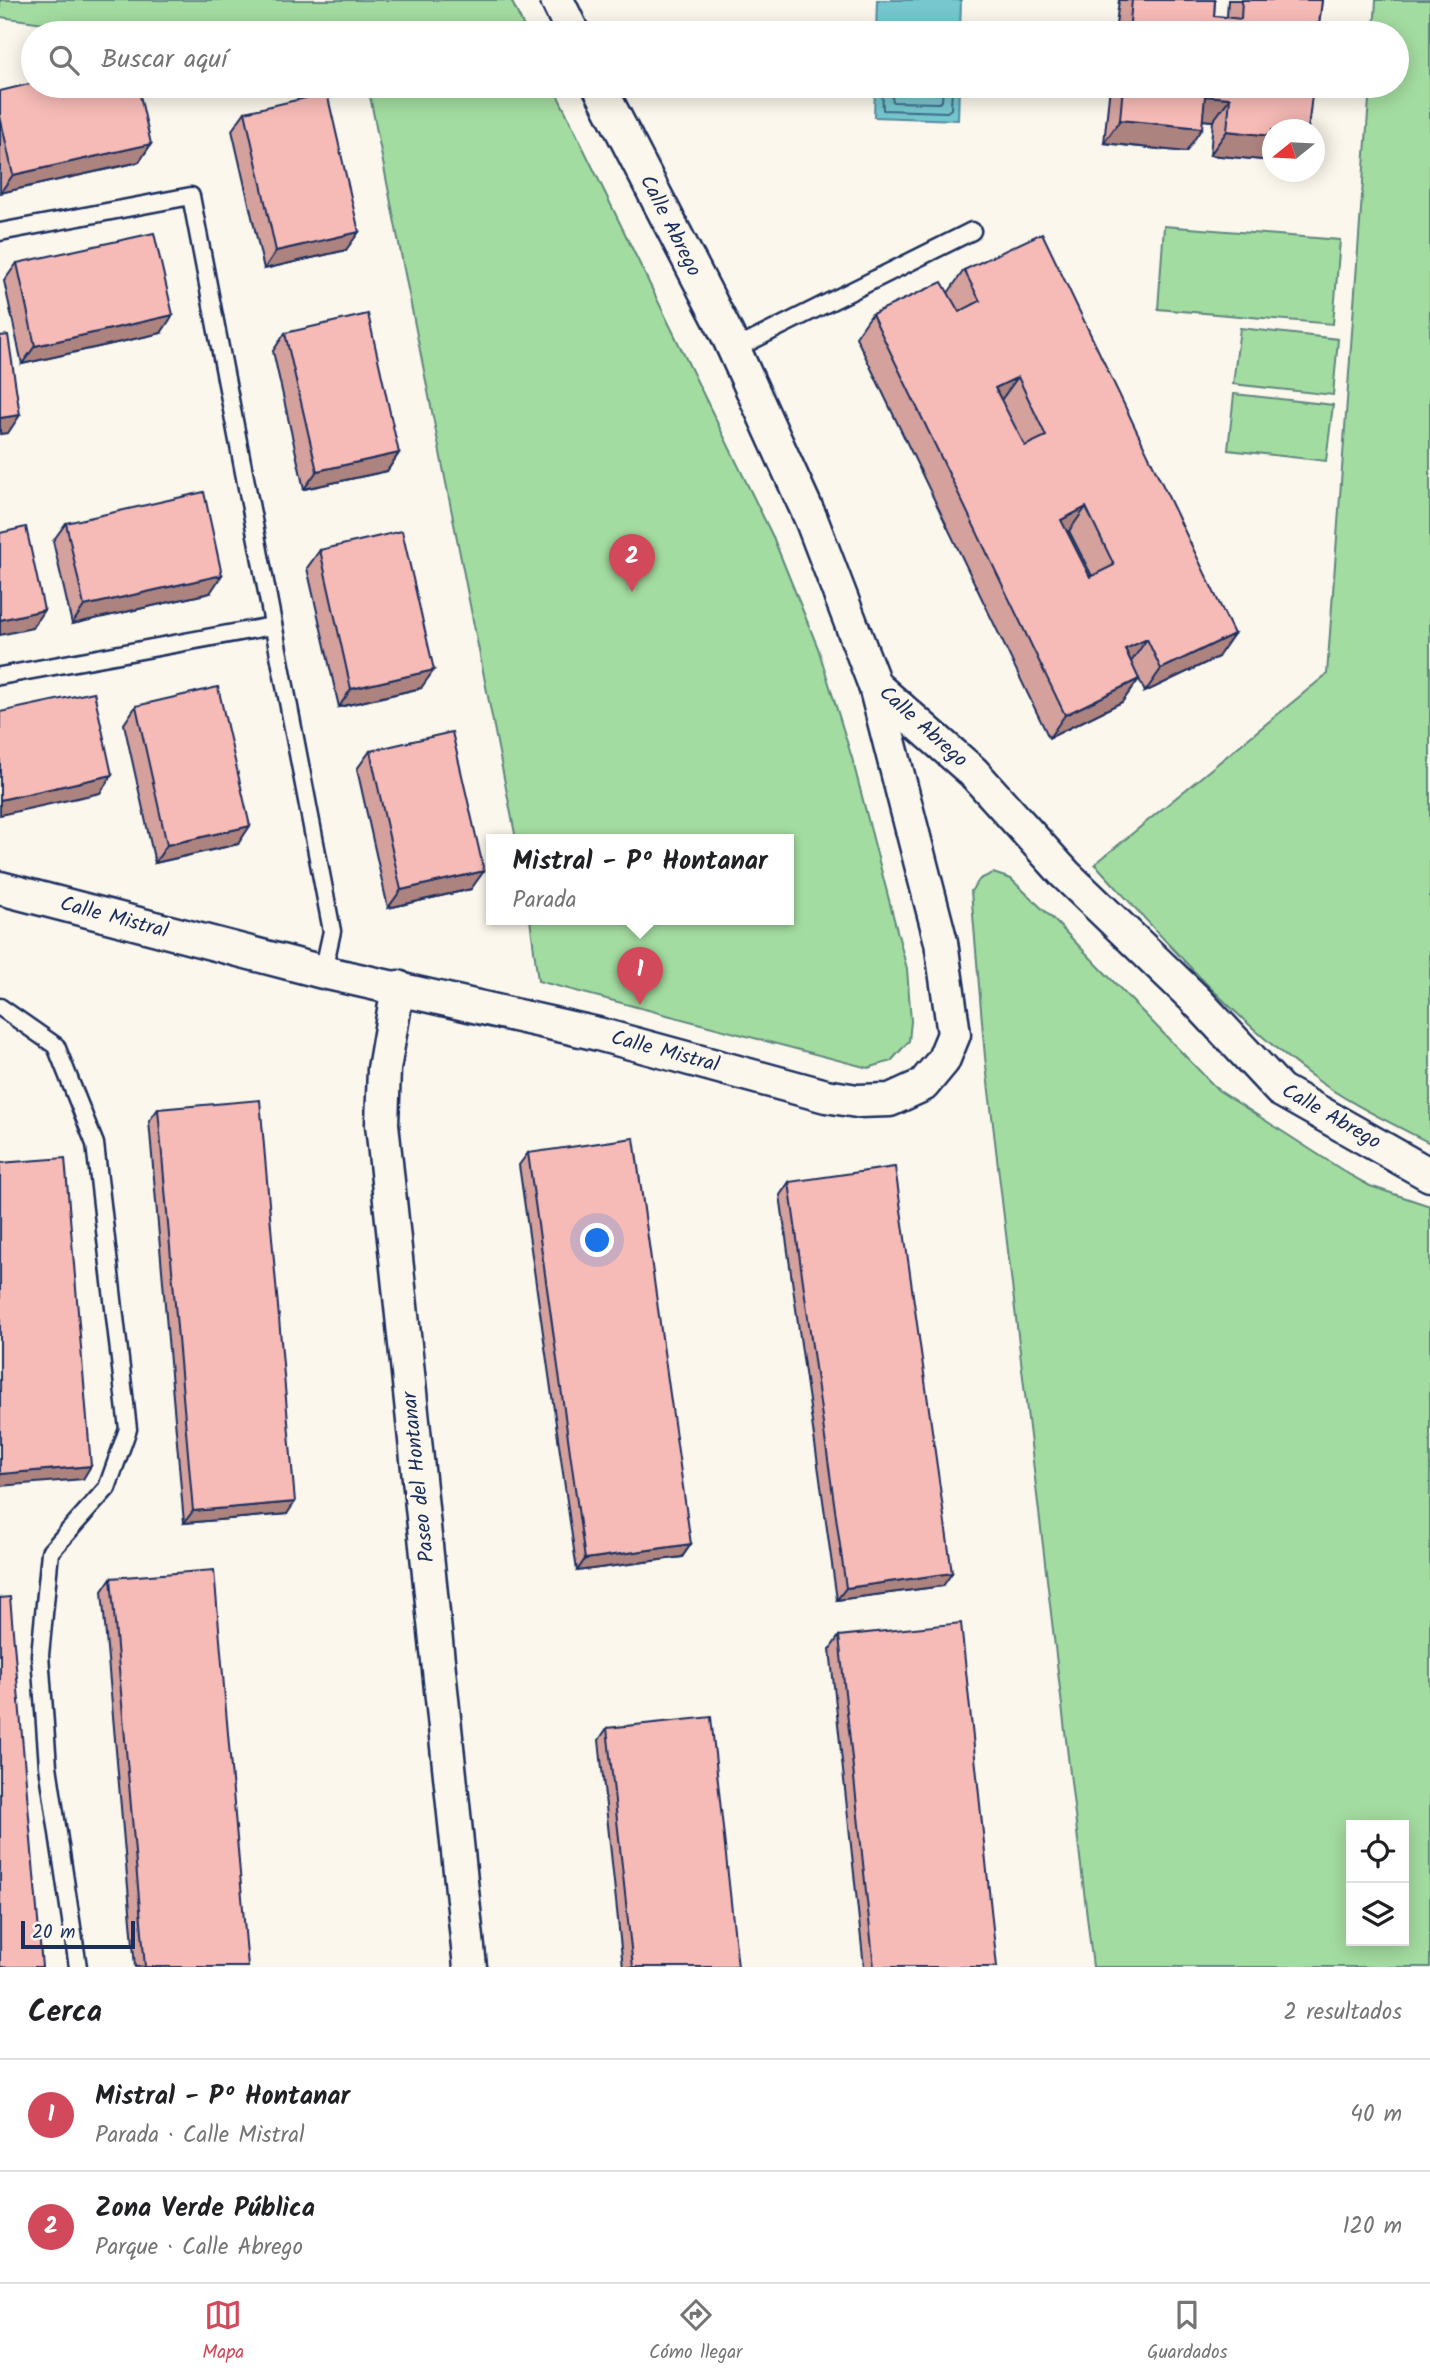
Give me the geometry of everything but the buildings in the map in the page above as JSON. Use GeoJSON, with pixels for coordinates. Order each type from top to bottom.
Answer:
{"type":"FeatureCollection","features":[{"type":"Feature","properties":{"kind":"street"},"geometry":{"type":"LineString","coordinates":[[556,0],[567,21]]}},
{"type":"Feature","properties":{"kind":"street","name":"Calle Abrego"},"geometry":{"type":"LineString","coordinates":[[605,98],[733,351],[811,519],[875,686],[973,772],[1066,874],[1194,998],[1280,1090],[1430,1174]]}},
{"type":"Feature","properties":{"kind":"street","name":"Calle Mistral"},"geometry":{"type":"LineString","coordinates":[[0,888],[323,972],[598,1034],[846,1099],[890,1100],[923,1085],[943,1061],[954,1034],[941,942],[875,686]]}},
{"type":"Feature","properties":{"kind":"street","name":"Paseo del Hontanar"},"geometry":{"type":"LineString","coordinates":[[398,987],[384,1069],[382,1124],[470,1967]]}},
{"type":"Feature","properties":{"kind":"lane"},"geometry":{"type":"LineString","coordinates":[[0,232],[191,195],[332,930],[323,972]]}},
{"type":"Feature","properties":{"kind":"lane"},"geometry":{"type":"LineString","coordinates":[[733,351],[972,231]]}},
{"type":"Feature","properties":{"kind":"lane"},"geometry":{"type":"LineString","coordinates":[[0,676],[272,626]]}},
{"type":"Feature","properties":{"kind":"lane"},"geometry":{"type":"LineString","coordinates":[[0,1007],[56,1046],[95,1143],[128,1429],[107,1488],[50,1552],[40,1655],[48,1766],[78,1967]]}},
{"type":"Feature","properties":{"kind":"green space"},"geometry":{"type":"Polygon","coordinates":[[[0,0],[511,0],[521,21],[29,21],[0,17],[0,0]]]}},
{"type":"Feature","properties":{"kind":"green space"},"geometry":{"type":"Polygon","coordinates":[[[1376,0],[1430,0],[1430,1143],[1338,1094],[1251,1027],[1171,947],[1095,864],[1327,674],[1369,98],[1409,98],[1409,21],[1375,21],[1376,0]]]}},
{"type":"Feature","properties":{"kind":"green space"},"geometry":{"type":"Polygon","coordinates":[[[370,98],[559,98],[773,537],[818,648],[852,758],[907,969],[911,1021],[909,1041],[891,1061],[868,1068],[538,981],[531,925],[794,925],[794,834],[515,834],[370,98]]]}},
{"type":"Feature","properties":{"kind":"green space"},"geometry":{"type":"Polygon","coordinates":[[[1164,226],[1340,240],[1333,324],[1158,309],[1164,226]]]}},
{"type":"Feature","properties":{"kind":"green space"},"geometry":{"type":"Polygon","coordinates":[[[1240,328],[1338,339],[1333,395],[1233,384],[1240,328]]]}},
{"type":"Feature","properties":{"kind":"green space"},"geometry":{"type":"Polygon","coordinates":[[[1234,394],[1333,405],[1326,461],[1228,450],[1234,394]]]}},
{"type":"Feature","properties":{"kind":"green space"},"geometry":{"type":"Polygon","coordinates":[[[993,873],[1011,879],[1218,1090],[1370,1186],[1430,1206],[1430,1967],[1093,1967],[985,1057],[971,891],[980,879],[993,873]]]}},
{"type":"Feature","properties":{"kind":"water"},"geometry":{"type":"Polygon","coordinates":[[[877,0],[961,0],[960,21],[876,21],[877,0]]]}},
{"type":"Feature","properties":{"kind":"water"},"geometry":{"type":"Polygon","coordinates":[[[875,98],[959,98],[958,120],[874,117],[875,98]]]}},
{"type":"Feature","properties":{"kind":"place","name":"Zona Verde Pública"},"geometry":{"type":"Point","coordinates":[632,592]}},
{"type":"Feature","properties":{"kind":"place","name":"Mistral - Pº Hontanar"},"geometry":{"type":"Point","coordinates":[640,1005]}}]}
